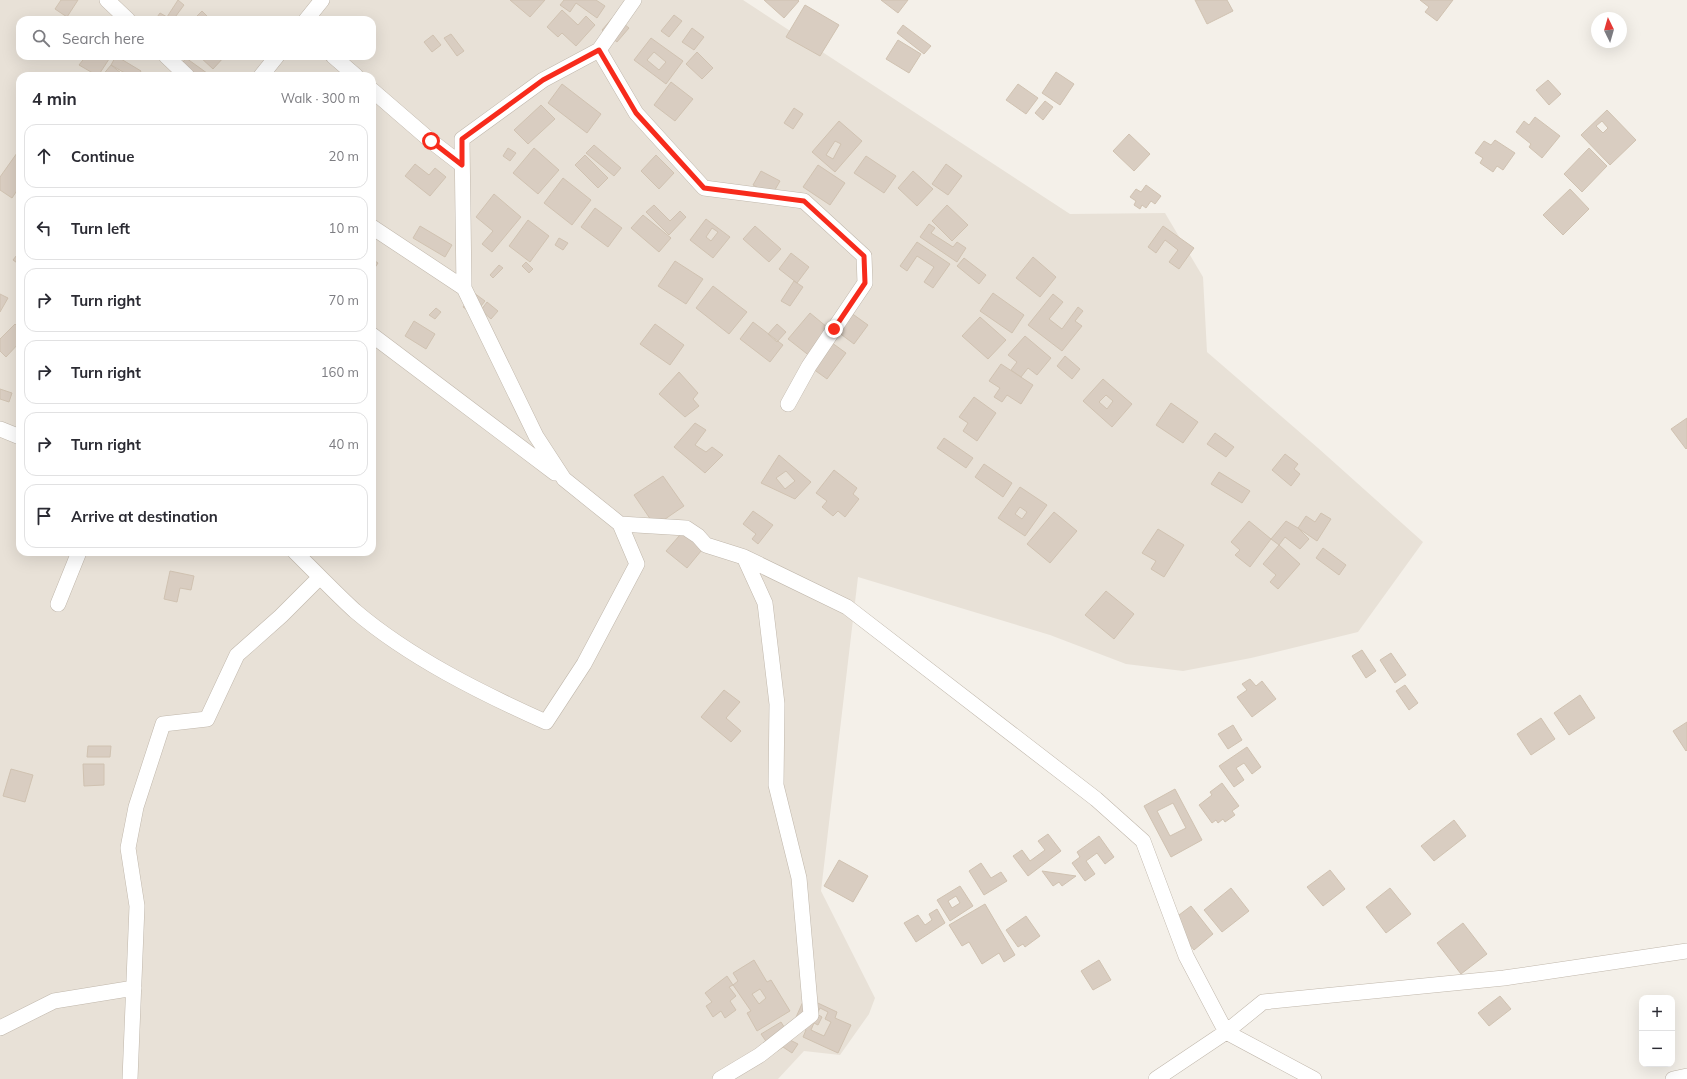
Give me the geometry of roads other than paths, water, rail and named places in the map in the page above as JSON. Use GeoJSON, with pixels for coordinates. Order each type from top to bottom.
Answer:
{"type":"FeatureCollection","features":[{"type":"Feature","properties":{"kind":"street"},"geometry":{"type":"LineString","coordinates":[[107,0],[124,16]]}},
{"type":"Feature","properties":{"kind":"street"},"geometry":{"type":"LineString","coordinates":[[564,479],[536,436],[464,288],[462,139],[543,80],[599,50],[634,0]]}},
{"type":"Feature","properties":{"kind":"street"},"geometry":{"type":"LineString","coordinates":[[309,16],[317,7]]}},
{"type":"Feature","properties":{"kind":"street"},"geometry":{"type":"LineString","coordinates":[[599,50],[636,113],[704,188],[804,201],[864,256],[865,283],[809,366],[788,404]]}},
{"type":"Feature","properties":{"kind":"street"},"geometry":{"type":"LineString","coordinates":[[170,60],[183,72]]}},
{"type":"Feature","properties":{"kind":"street"},"geometry":{"type":"LineString","coordinates":[[264,72],[274,60]]}},
{"type":"Feature","properties":{"kind":"street"},"geometry":{"type":"LineString","coordinates":[[338,60],[351,72]]}},
{"type":"Feature","properties":{"kind":"street"},"geometry":{"type":"LineString","coordinates":[[376,93],[431,141],[462,165]]}},
{"type":"Feature","properties":{"kind":"street"},"geometry":{"type":"LineString","coordinates":[[376,230],[464,288]]}},
{"type":"Feature","properties":{"kind":"street"},"geometry":{"type":"LineString","coordinates":[[299,556],[355,611],[419,657],[509,706],[546,722],[584,664],[638,564],[620,524],[564,479],[376,338]]}},
{"type":"Feature","properties":{"kind":"street"},"geometry":{"type":"LineString","coordinates":[[0,430],[16,436]]}},
{"type":"Feature","properties":{"kind":"street"},"geometry":{"type":"LineString","coordinates":[[620,524],[686,528],[698,536],[706,545],[744,557],[847,607],[1096,799],[1143,841],[1186,956],[1226,1032],[1314,1079]]}},
{"type":"Feature","properties":{"kind":"street"},"geometry":{"type":"LineString","coordinates":[[58,604],[77,556]]}},
{"type":"Feature","properties":{"kind":"street"},"geometry":{"type":"LineString","coordinates":[[720,1079],[760,1056],[810,1015],[799,878],[776,785],[777,704],[765,603],[744,557]]}},
{"type":"Feature","properties":{"kind":"street"},"geometry":{"type":"LineString","coordinates":[[130,1079],[137,906],[128,848],[136,807],[163,724],[207,719],[237,655],[281,616],[320,577]]}},
{"type":"Feature","properties":{"kind":"street"},"geometry":{"type":"LineString","coordinates":[[1156,1079],[1226,1032],[1263,1002],[1504,978],[1687,951]]}},
{"type":"Feature","properties":{"kind":"street"},"geometry":{"type":"LineString","coordinates":[[0,1028],[54,1001],[134,988]]}},
{"type":"Feature","properties":{"kind":"street"},"geometry":{"type":"LineString","coordinates":[[1673,1079],[1687,1076]]}}]}
